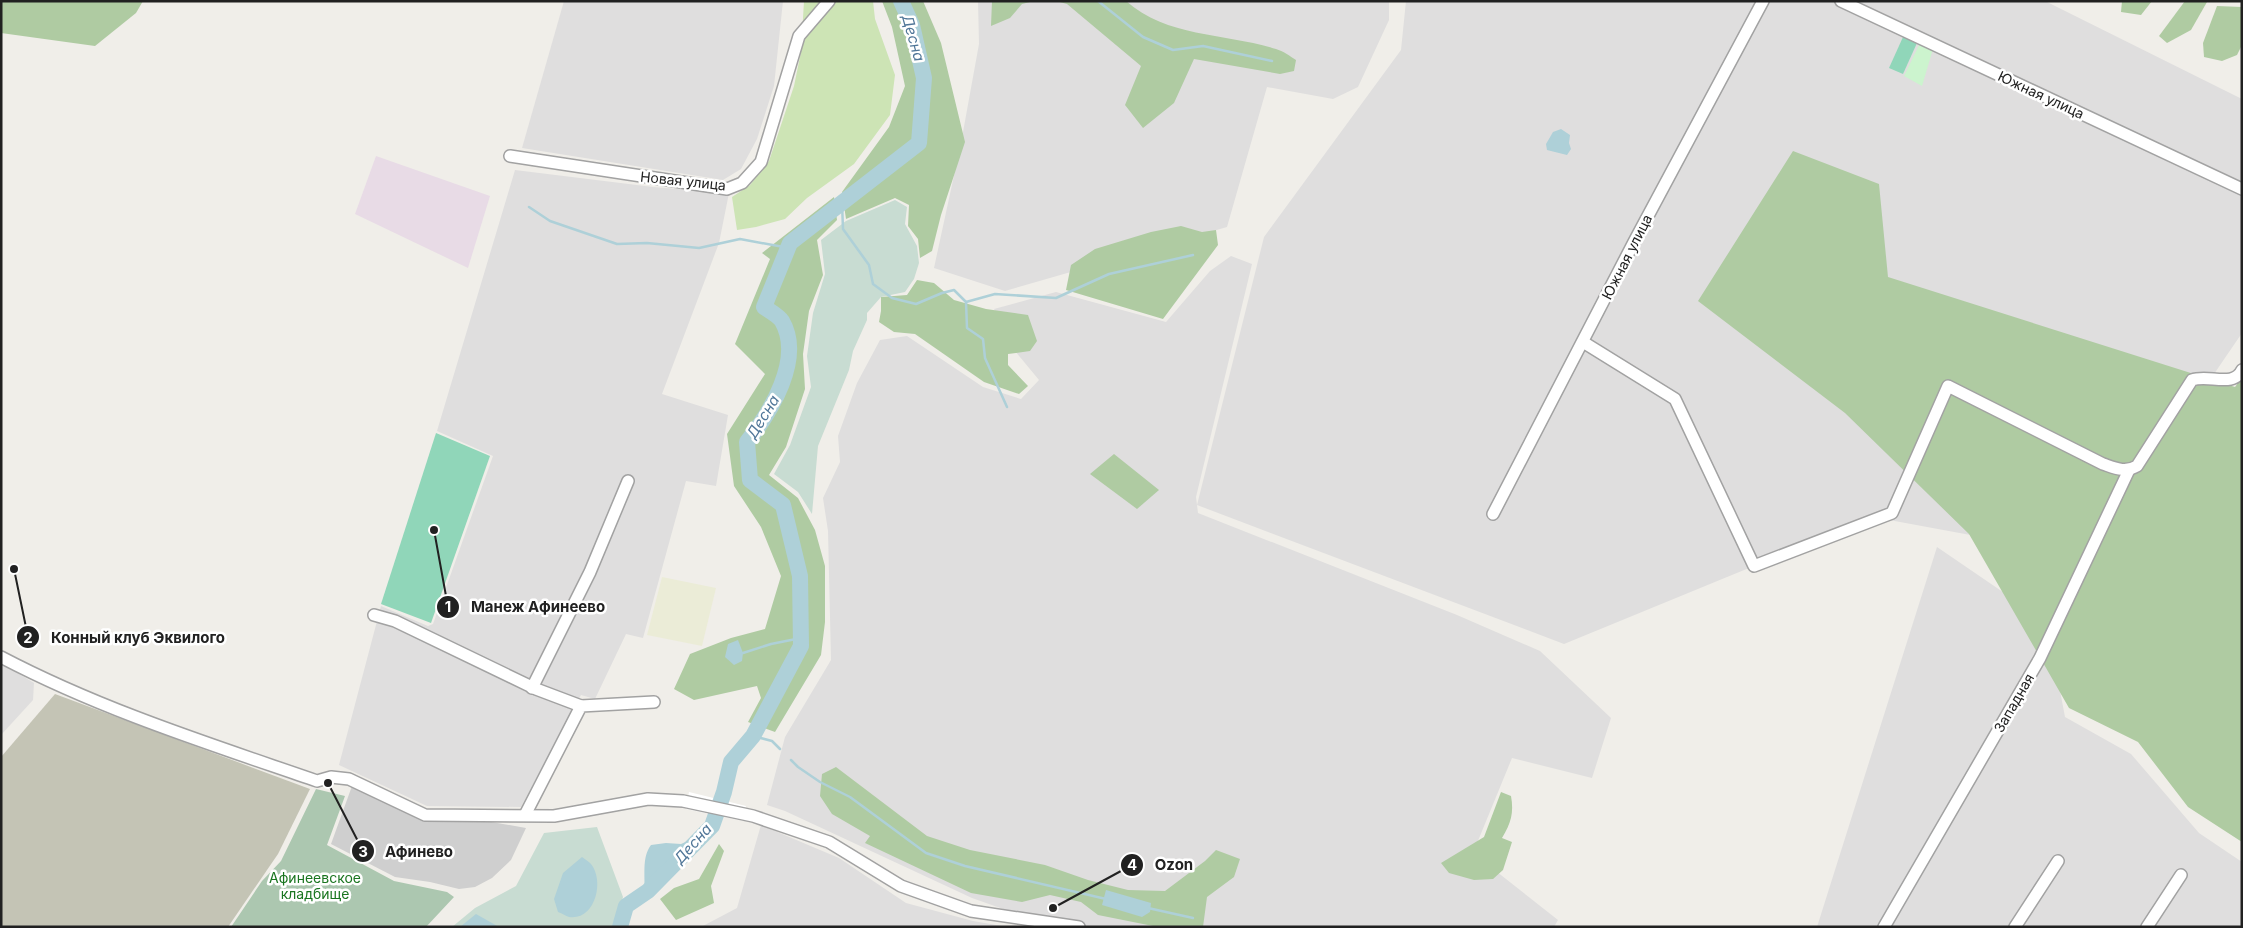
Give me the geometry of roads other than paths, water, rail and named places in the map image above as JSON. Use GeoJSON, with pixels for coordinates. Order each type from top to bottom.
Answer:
{"type":"FeatureCollection","features":[{"type":"Feature","properties":{"kind":"street","name":"Новая улица"},"geometry":{"type":"LineString","coordinates":[[510,156],[727,189],[742,183],[761,162],[799,36],[829,1]]}},
{"type":"Feature","properties":{"kind":"street","name":"Южная улица"},"geometry":{"type":"LineString","coordinates":[[1494,514],[1634,242],[1763,1]]}},
{"type":"Feature","properties":{"kind":"street","name":"Южная улица"},"geometry":{"type":"LineString","coordinates":[[1841,1],[2242,189]]}},
{"type":"Feature","properties":{"kind":"street"},"geometry":{"type":"LineString","coordinates":[[1583,342],[1675,399],[1754,566],[1892,513],[1948,386],[2103,464],[2117,469],[2130,470]]}},
{"type":"Feature","properties":{"kind":"street","name":"Западная"},"geometry":{"type":"LineString","coordinates":[[1884,927],[2044,651],[2130,470],[2137,466],[2192,380],[2200,377],[2234,379],[2240,375],[2242,370]]}},
{"type":"Feature","properties":{"kind":"street"},"geometry":{"type":"LineString","coordinates":[[532,688],[590,572],[628,481]]}},
{"type":"Feature","properties":{"kind":"street"},"geometry":{"type":"LineString","coordinates":[[374,615],[395,621],[532,688],[581,706],[654,702]]}},
{"type":"Feature","properties":{"kind":"street"},"geometry":{"type":"LineString","coordinates":[[1,657],[51,683],[106,707],[317,782],[331,777],[349,779],[425,815],[554,816],[648,800],[683,801],[753,816],[829,842],[901,886],[971,911],[1079,927]]}},
{"type":"Feature","properties":{"kind":"street"},"geometry":{"type":"LineString","coordinates":[[525,816],[581,706]]}},
{"type":"Feature","properties":{"kind":"street"},"geometry":{"type":"LineString","coordinates":[[2015,927],[2058,861]]}},
{"type":"Feature","properties":{"kind":"street"},"geometry":{"type":"LineString","coordinates":[[2147,927],[2182,875]]}},
{"type":"Feature","properties":{"kind":"water"},"geometry":{"type":"Polygon","coordinates":[[[1561,129],[1570,135],[1569,143],[1571,149],[1567,155],[1547,150],[1546,144],[1553,132],[1561,129]]]}},
{"type":"Feature","properties":{"kind":"water"},"geometry":{"type":"Polygon","coordinates":[[[738,640],[743,653],[742,661],[734,665],[725,657],[728,644],[738,640]]]}},
{"type":"Feature","properties":{"kind":"water"},"geometry":{"type":"Polygon","coordinates":[[[706,833],[644,893],[645,862],[651,845],[681,844],[706,833]]]}},
{"type":"Feature","properties":{"kind":"water"},"geometry":{"type":"Polygon","coordinates":[[[582,857],[591,864],[595,871],[597,889],[591,906],[585,913],[578,917],[569,917],[558,912],[554,899],[563,873],[582,857]]]}},
{"type":"Feature","properties":{"kind":"water"},"geometry":{"type":"Polygon","coordinates":[[[1106,890],[1151,903],[1150,912],[1142,917],[1102,905],[1106,890]]]}},
{"type":"Feature","properties":{"kind":"water"},"geometry":{"type":"Polygon","coordinates":[[[476,914],[499,927],[460,927],[476,914]]]}},
{"type":"Feature","properties":{"kind":"waterway","name":"Десна"},"geometry":{"type":"LineString","coordinates":[[620,927],[626,906],[648,891],[712,826],[724,792],[731,762],[753,736],[801,646],[800,576],[783,505],[750,480],[747,442],[774,401],[787,368],[789,352],[788,336],[782,321],[777,315],[764,307],[790,243],[919,143],[924,78],[912,25],[901,1]]}},
{"type":"Feature","properties":{"kind":"waterway"},"geometry":{"type":"LineString","coordinates":[[1098,1],[1143,37],[1173,50],[1203,46],[1272,61]]}},
{"type":"Feature","properties":{"kind":"waterway"},"geometry":{"type":"LineString","coordinates":[[842,203],[843,229],[869,265],[873,284],[892,298],[916,304],[954,290],[966,302],[967,328],[983,339],[985,358],[1007,407]]}},
{"type":"Feature","properties":{"kind":"waterway"},"geometry":{"type":"LineString","coordinates":[[529,207],[550,221],[617,244],[647,243],[699,248],[740,239],[789,248]]}},
{"type":"Feature","properties":{"kind":"waterway"},"geometry":{"type":"LineString","coordinates":[[966,302],[995,294],[1056,298],[1109,274],[1193,255]]}},
{"type":"Feature","properties":{"kind":"waterway"},"geometry":{"type":"LineString","coordinates":[[743,653],[771,644],[801,638]]}},
{"type":"Feature","properties":{"kind":"waterway"},"geometry":{"type":"LineString","coordinates":[[753,736],[772,741],[780,749]]}},
{"type":"Feature","properties":{"kind":"waterway"},"geometry":{"type":"LineString","coordinates":[[791,760],[820,782],[850,797],[926,853],[965,866],[1106,899]]}},
{"type":"Feature","properties":{"kind":"waterway"},"geometry":{"type":"LineString","coordinates":[[1148,908],[1193,918]]}},
{"type":"Feature","properties":{"kind":"place","name":"Манеж Афинеево"},"geometry":{"type":"Point","coordinates":[434,530]}},
{"type":"Feature","properties":{"kind":"place","name":"Конный клуб Эквилого"},"geometry":{"type":"Point","coordinates":[14,569]}},
{"type":"Feature","properties":{"kind":"place","name":"Афинево"},"geometry":{"type":"Point","coordinates":[328,783]}},
{"type":"Feature","properties":{"kind":"place","name":"Ozon"},"geometry":{"type":"Point","coordinates":[1053,908]}},
{"type":"Feature","properties":{"kind":"park label","name":"Афинеевское кладбище"},"geometry":{"type":"Point","coordinates":[315,886]}}]}
